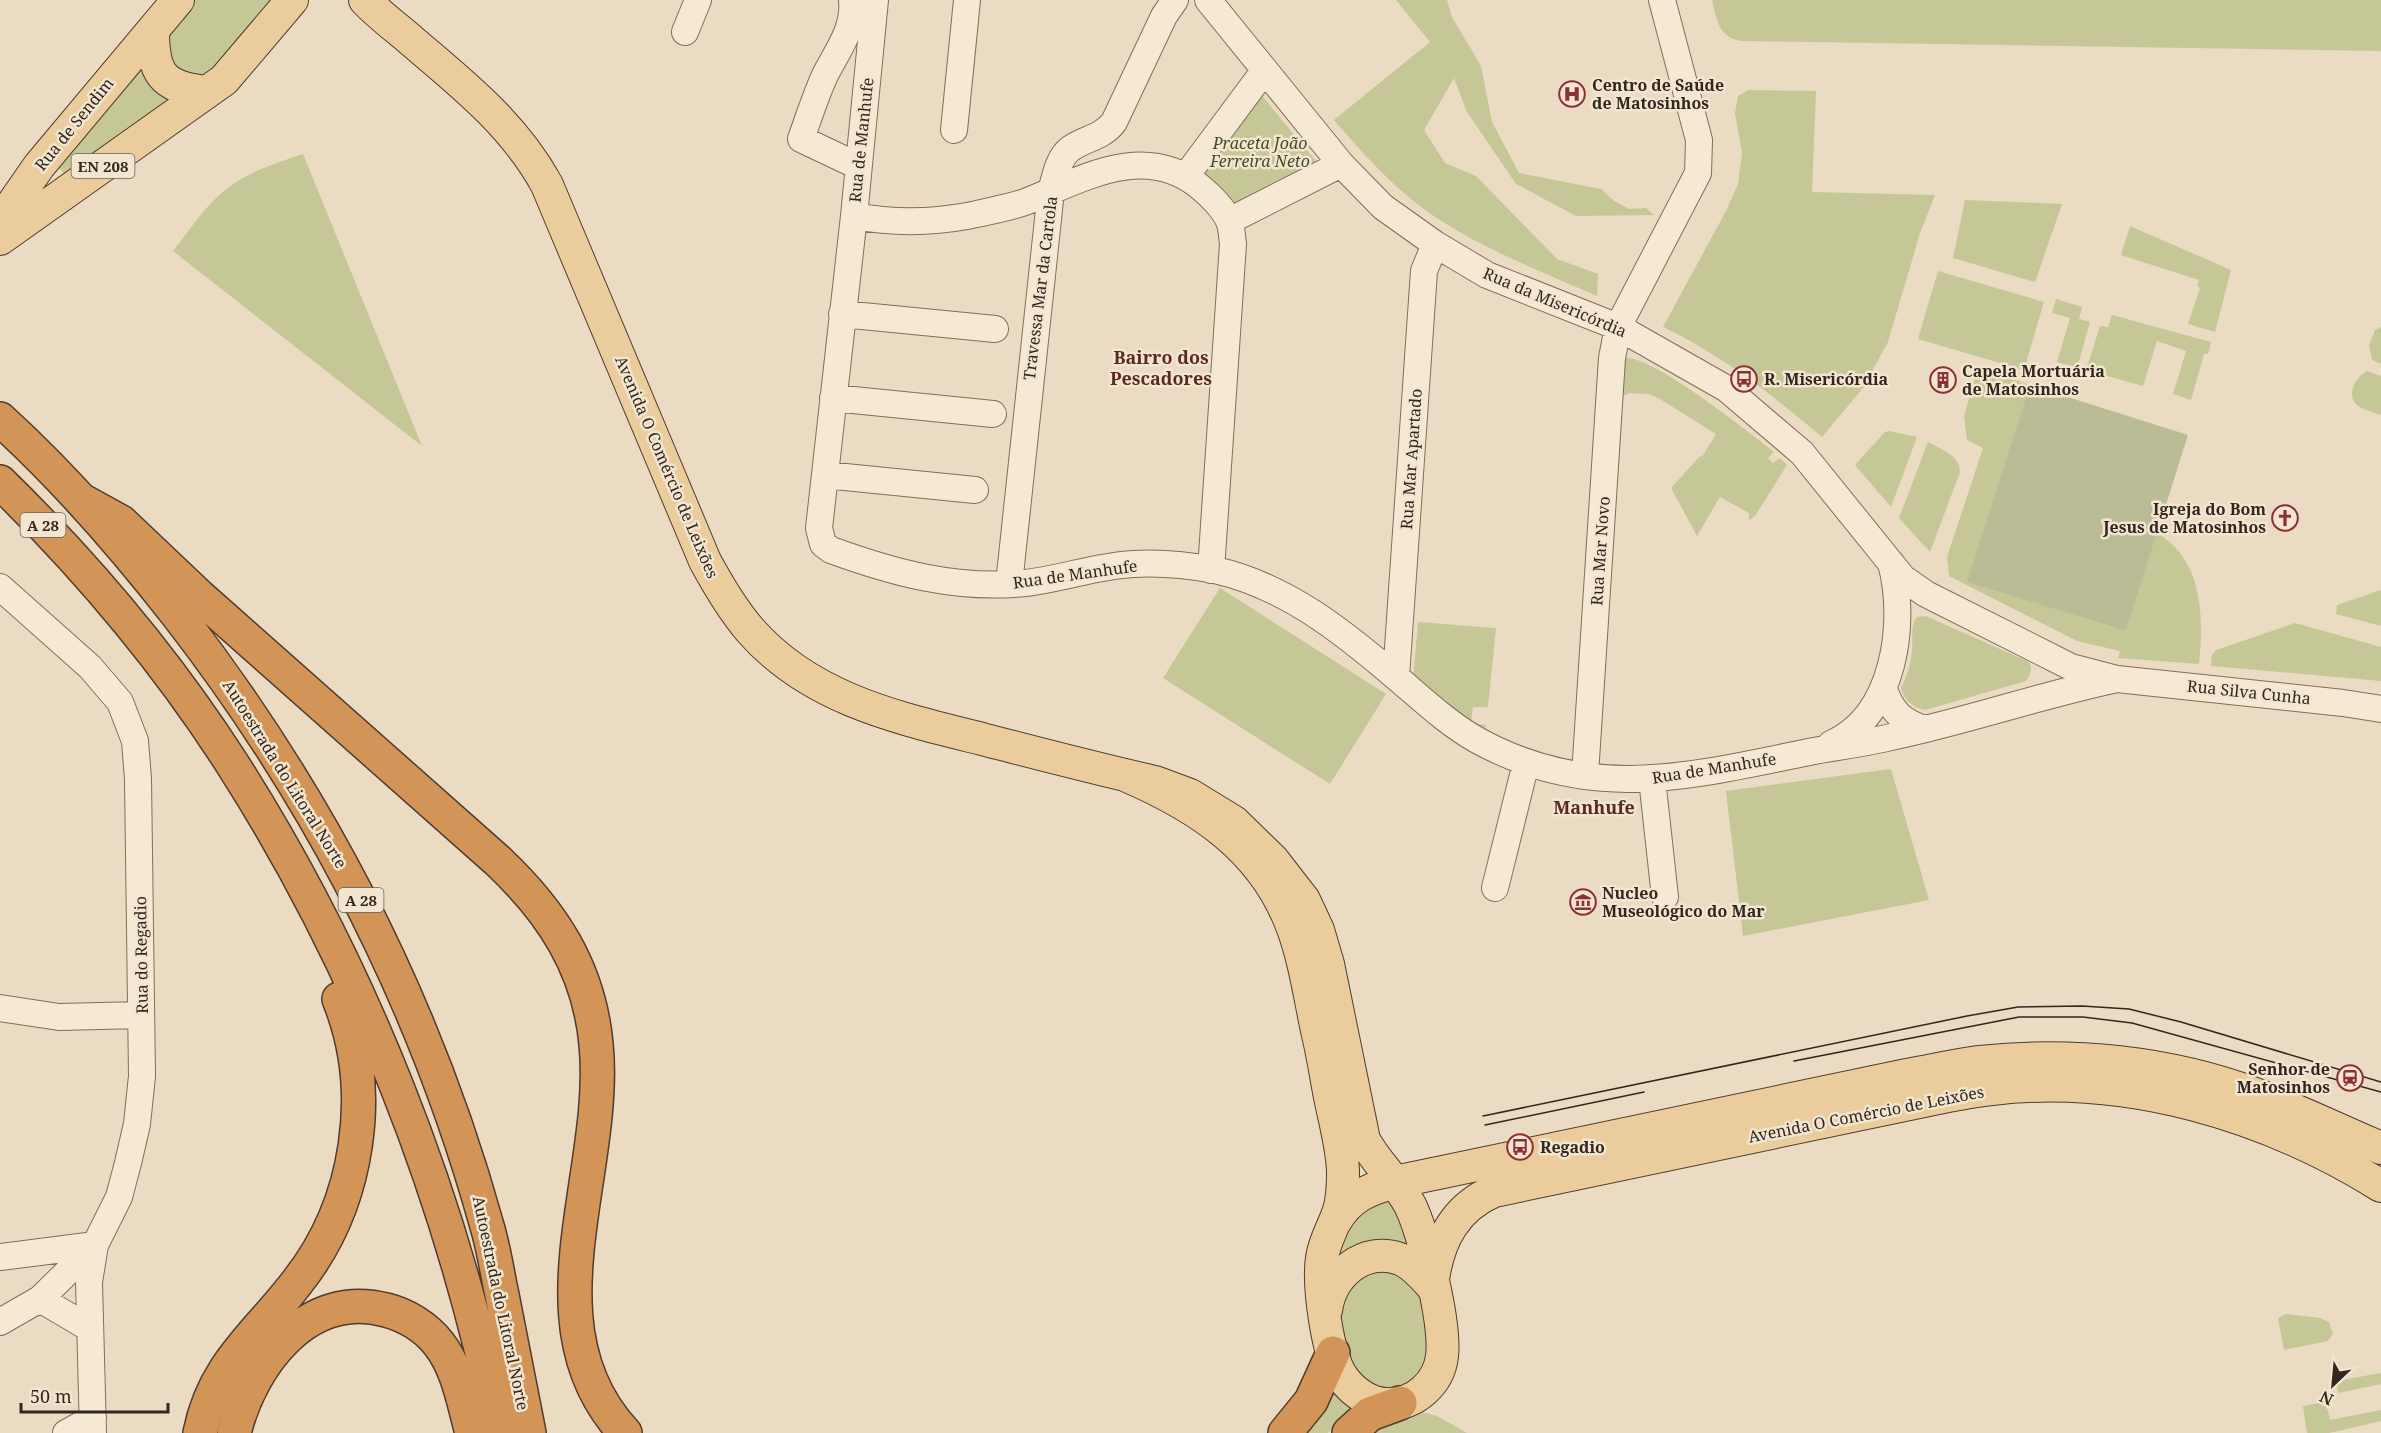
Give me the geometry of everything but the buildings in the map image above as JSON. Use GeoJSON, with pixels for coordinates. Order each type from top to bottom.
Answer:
{"type":"FeatureCollection","features":[{"type":"Feature","properties":{"kind":"highway","name":"Autoestrada do Litoral Norte"},"geometry":{"type":"LineString","coordinates":[[0,419],[81,500],[159,591],[224,676],[304,798],[353,884],[380,937],[437,1076],[488,1229],[530,1433]]}},
{"type":"Feature","properties":{"kind":"highway","name":"Autoestrada do Litoral Norte"},"geometry":{"type":"LineString","coordinates":[[0,482],[91,578],[151,651],[233,765],[301,881],[336,950],[388,1066],[418,1142],[451,1243],[500,1433]]}},
{"type":"Feature","properties":{"kind":"highway"},"geometry":{"type":"LineString","coordinates":[[81,500],[121,522],[200,596],[498,861],[527,889],[558,930],[569,951],[588,1000],[598,1065],[594,1127],[574,1290],[576,1325],[579,1346],[593,1385],[614,1420],[625,1433]]}},
{"type":"Feature","properties":{"kind":"highway"},"geometry":{"type":"LineString","coordinates":[[200,1433],[213,1392],[227,1365],[247,1338],[304,1273],[324,1239],[347,1184],[359,1121],[359,1091],[350,1030],[324,967],[336,950]]}},
{"type":"Feature","properties":{"kind":"highway"},"geometry":{"type":"LineString","coordinates":[[234,1433],[254,1382],[291,1333],[327,1311],[352,1306],[393,1312],[418,1325],[438,1343],[453,1368],[472,1433]]}},
{"type":"Feature","properties":{"kind":"highway"},"geometry":{"type":"LineString","coordinates":[[1285,1433],[1311,1401],[1333,1353]]}},
{"type":"Feature","properties":{"kind":"highway"},"geometry":{"type":"LineString","coordinates":[[1349,1433],[1370,1414],[1400,1403]]}},
{"type":"Feature","properties":{"kind":"main road","name":"Rua de Sendim"},"geometry":{"type":"LineString","coordinates":[[0,222],[39,166],[178,0]]}},
{"type":"Feature","properties":{"kind":"main road","name":"EN 208"},"geometry":{"type":"LineString","coordinates":[[0,239],[224,80],[293,1]]}},
{"type":"Feature","properties":{"kind":"main road","name":"Avenida O Comércio de Leixões"},"geometry":{"type":"LineString","coordinates":[[364,2],[481,100],[514,134],[537,167],[548,185],[705,561],[730,604],[751,631],[801,675],[827,690],[870,709],[913,722],[1173,787],[1221,813],[1259,845],[1295,886],[1312,914],[1324,945],[1364,1140],[1409,1204],[1420,1230],[1441,1329],[1443,1355],[1430,1384],[1416,1397],[1400,1403],[1387,1404],[1376,1402],[1359,1394],[1343,1378],[1333,1353],[1321,1287],[1322,1257],[1342,1199],[1343,1175],[1338,1134],[1302,960],[1286,912],[1255,861],[1233,838],[1182,802],[1127,776]]}},
{"type":"Feature","properties":{"kind":"main road"},"geometry":{"type":"LineString","coordinates":[[153,30],[153,50],[157,67],[165,79],[177,87],[206,92]]}},
{"type":"Feature","properties":{"kind":"main road","name":"Avenida O Comércio de Leixões"},"geometry":{"type":"LineString","coordinates":[[1386,1172],[1433,1175],[1907,1075],[1979,1062],[2033,1059],[2126,1063],[2183,1073],[2254,1094],[2381,1148]]}},
{"type":"Feature","properties":{"kind":"main road","name":"Avenida O Comércio de Leixões"},"geometry":{"type":"LineString","coordinates":[[1432,1286],[1437,1257],[1451,1225],[1473,1201],[1494,1191],[1912,1103],[1993,1089],[2093,1088],[2145,1094],[2194,1104],[2232,1115],[2283,1135],[2324,1153],[2381,1186]]}},
{"type":"Feature","properties":{"kind":"main road","name":"Avenida O Comércio de Leixões"},"geometry":{"type":"LineString","coordinates":[[1334,1224],[1352,1199],[1370,1189],[1386,1172]]}},
{"type":"Feature","properties":{"kind":"main road","name":"Avenida O Comércio de Leixões"},"geometry":{"type":"LineString","coordinates":[[1325,1318],[1328,1297],[1340,1276],[1347,1268],[1364,1258],[1400,1259],[1414,1268],[1432,1286]]}},
{"type":"Feature","properties":{"kind":"street"},"geometry":{"type":"LineString","coordinates":[[685,32],[698,0]]}},
{"type":"Feature","properties":{"kind":"street"},"geometry":{"type":"LineString","coordinates":[[852,0],[851,20],[845,40],[826,73],[801,139],[858,166]]}},
{"type":"Feature","properties":{"kind":"street","name":"Rua de Manhufe"},"geometry":{"type":"LineString","coordinates":[[875,0],[854,216],[819,528],[824,544],[831,550],[908,575],[966,584],[1009,584],[1043,580],[1132,564],[1166,564],[1211,570],[1260,584],[1287,597],[1334,627],[1469,735],[1526,763],[1551,770],[1614,779],[1652,779],[1701,774],[1817,750]]}},
{"type":"Feature","properties":{"kind":"street"},"geometry":{"type":"LineString","coordinates":[[954,130],[968,0]]}},
{"type":"Feature","properties":{"kind":"street","name":"Travessa Mar da Cartola"},"geometry":{"type":"LineString","coordinates":[[1009,584],[1051,191],[1062,158],[1071,149],[1107,132],[1114,122],[1164,16],[1175,0]]}},
{"type":"Feature","properties":{"kind":"street","name":"Rua da Misericórdia"},"geometry":{"type":"LineString","coordinates":[[1208,0],[1341,164],[1383,207],[1435,244],[1487,275],[1618,327],[1726,389],[1802,453],[1904,578],[1926,594],[2035,649],[2085,672],[2117,679]]}},
{"type":"Feature","properties":{"kind":"street","name":"Rua Mar Novo"},"geometry":{"type":"LineString","coordinates":[[1585,775],[1612,358],[1618,327],[1698,173],[1699,140],[1662,0]]}},
{"type":"Feature","properties":{"kind":"street"},"geometry":{"type":"LineString","coordinates":[[1186,176],[1264,71]]}},
{"type":"Feature","properties":{"kind":"street"},"geometry":{"type":"LineString","coordinates":[[1229,221],[1341,164]]}},
{"type":"Feature","properties":{"kind":"street"},"geometry":{"type":"LineString","coordinates":[[854,216],[896,221],[938,220],[967,216],[1021,203],[1111,168],[1139,165],[1163,168],[1186,176],[1209,195],[1229,221],[1233,244],[1211,570]]}},
{"type":"Feature","properties":{"kind":"street","name":"Rua Mar Apartado"},"geometry":{"type":"LineString","coordinates":[[1396,677],[1424,271],[1435,244]]}},
{"type":"Feature","properties":{"kind":"street"},"geometry":{"type":"LineString","coordinates":[[842,314],[995,328]]}},
{"type":"Feature","properties":{"kind":"street"},"geometry":{"type":"LineString","coordinates":[[833,398],[993,414]]}},
{"type":"Feature","properties":{"kind":"street"},"geometry":{"type":"LineString","coordinates":[[825,475],[975,490]]}},
{"type":"Feature","properties":{"kind":"street"},"geometry":{"type":"LineString","coordinates":[[1817,750],[1837,742],[1856,727],[1875,705],[1884,689],[1892,662],[1897,615],[1897,584],[1891,562]]}},
{"type":"Feature","properties":{"kind":"street","name":"Rua do Regadio"},"geometry":{"type":"LineString","coordinates":[[0,587],[90,667],[120,702],[135,741],[138,779],[142,1076],[137,1124],[119,1197],[95,1245],[40,1299],[0,1322]]}},
{"type":"Feature","properties":{"kind":"street"},"geometry":{"type":"LineString","coordinates":[[2032,701],[2041,692],[2046,679],[2044,667],[2035,649]]}},
{"type":"Feature","properties":{"kind":"street"},"geometry":{"type":"LineString","coordinates":[[1817,750],[1891,738],[2117,679]]}},
{"type":"Feature","properties":{"kind":"street","name":"Rua Silva Cunha"},"geometry":{"type":"LineString","coordinates":[[2117,679],[2381,709]]}},
{"type":"Feature","properties":{"kind":"street"},"geometry":{"type":"LineString","coordinates":[[1884,689],[1895,712],[1908,723],[1926,729]]}},
{"type":"Feature","properties":{"kind":"street"},"geometry":{"type":"LineString","coordinates":[[1495,888],[1526,763]]}},
{"type":"Feature","properties":{"kind":"street"},"geometry":{"type":"LineString","coordinates":[[1652,779],[1665,897]]}},
{"type":"Feature","properties":{"kind":"street"},"geometry":{"type":"LineString","coordinates":[[0,1008],[59,1017],[141,1015]]}},
{"type":"Feature","properties":{"kind":"street"},"geometry":{"type":"LineString","coordinates":[[0,1257],[95,1245],[89,1282],[93,1426],[66,1433]]}},
{"type":"Feature","properties":{"kind":"street"},"geometry":{"type":"LineString","coordinates":[[40,1299],[89,1328]]}},
{"type":"Feature","properties":{"kind":"green space"},"geometry":{"type":"Polygon","coordinates":[[[193,0],[277,0],[205,79],[184,75],[166,58],[167,35],[193,0]]]}},
{"type":"Feature","properties":{"kind":"green space"},"geometry":{"type":"Polygon","coordinates":[[[1396,0],[1447,0],[1452,17],[1481,66],[1492,122],[1519,173],[1601,189],[1614,201],[1629,209],[1646,208],[1654,215],[1576,216],[1516,184],[1467,112],[1454,78],[1424,130],[1445,163],[1476,176],[1557,259],[1598,274],[1597,296],[1497,252],[1425,210],[1370,161],[1334,120],[1430,42],[1396,0]]]}},
{"type":"Feature","properties":{"kind":"green space"},"geometry":{"type":"Polygon","coordinates":[[[1712,0],[2381,0],[2381,51],[1741,41],[1723,32],[1717,21],[1712,0]]]}},
{"type":"Feature","properties":{"kind":"green space"},"geometry":{"type":"Polygon","coordinates":[[[144,53],[181,95],[67,176],[53,163],[144,53]]]}},
{"type":"Feature","properties":{"kind":"green space"},"geometry":{"type":"Polygon","coordinates":[[[1748,90],[1816,91],[1812,192],[1935,195],[1920,233],[1888,342],[1863,388],[1822,437],[1726,363],[1663,327],[1726,211],[1738,184],[1742,153],[1735,113],[1738,96],[1748,90]]]}},
{"type":"Feature","properties":{"kind":"green space","name":"Praceta João Ferreira Neto"},"geometry":{"type":"Polygon","coordinates":[[[1259,92],[1319,165],[1236,206],[1202,177],[1201,169],[1259,92]]]}},
{"type":"Feature","properties":{"kind":"green space"},"geometry":{"type":"Polygon","coordinates":[[[303,154],[422,446],[173,251],[204,211],[225,190],[252,173],[303,154]]]}},
{"type":"Feature","properties":{"kind":"green space"},"geometry":{"type":"Polygon","coordinates":[[[1965,200],[2062,204],[2035,282],[1953,258],[1965,200]]]}},
{"type":"Feature","properties":{"kind":"green space"},"geometry":{"type":"Polygon","coordinates":[[[2130,226],[2231,270],[2215,332],[2188,324],[2200,288],[2197,286],[2199,280],[2121,255],[2130,226]]]}},
{"type":"Feature","properties":{"kind":"green space"},"geometry":{"type":"Polygon","coordinates":[[[1938,271],[2044,302],[2024,370],[1918,339],[1938,271]]]}},
{"type":"Feature","properties":{"kind":"green space"},"geometry":{"type":"Polygon","coordinates":[[[2056,299],[2082,307],[2079,319],[2090,322],[2077,368],[2057,362],[2070,318],[2052,313],[2056,299]]]}},
{"type":"Feature","properties":{"kind":"green space"},"geometry":{"type":"Polygon","coordinates":[[[2112,315],[2211,342],[2208,354],[2204,354],[2191,400],[2173,394],[2186,351],[2157,341],[2143,386],[2086,370],[2100,326],[2108,327],[2112,315]]]}},
{"type":"Feature","properties":{"kind":"green space"},"geometry":{"type":"Polygon","coordinates":[[[2381,327],[2381,364],[2372,360],[2369,345],[2375,330],[2381,327]]]}},
{"type":"Feature","properties":{"kind":"green space"},"geometry":{"type":"Polygon","coordinates":[[[1625,358],[1638,360],[1656,369],[1700,396],[1774,452],[1768,458],[1773,463],[1780,458],[1787,465],[1755,516],[1749,520],[1749,513],[1720,497],[1697,536],[1671,488],[1700,456],[1702,457],[1716,434],[1649,394],[1620,395],[1625,358]]]}},
{"type":"Feature","properties":{"kind":"green space"},"geometry":{"type":"Polygon","coordinates":[[[1978,368],[2030,385],[1968,582],[2126,631],[2157,533],[2172,544],[2184,558],[2192,574],[2200,609],[2199,664],[2118,658],[2120,651],[2077,641],[1949,576],[1947,557],[1983,448],[1967,440],[1964,416],[1978,368]]]}},
{"type":"Feature","properties":{"kind":"green space"},"geometry":{"type":"Polygon","coordinates":[[[2367,371],[2381,376],[2381,415],[2360,407],[2353,398],[2354,384],[2367,371]]]}},
{"type":"Feature","properties":{"kind":"green space"},"geometry":{"type":"Polygon","coordinates":[[[2030,385],[2188,435],[2126,631],[1967,582],[2030,385]]]}},
{"type":"Feature","properties":{"kind":"green space"},"geometry":{"type":"Polygon","coordinates":[[[1885,432],[1917,437],[1891,507],[1855,465],[1885,432]]]}},
{"type":"Feature","properties":{"kind":"green space"},"geometry":{"type":"Polygon","coordinates":[[[1928,442],[1953,457],[1957,461],[1960,472],[1930,552],[1899,518],[1928,442]]]}},
{"type":"Feature","properties":{"kind":"green space"},"geometry":{"type":"Polygon","coordinates":[[[1220,588],[1386,694],[1330,784],[1163,678],[1220,588]]]}},
{"type":"Feature","properties":{"kind":"green space"},"geometry":{"type":"Polygon","coordinates":[[[2381,590],[2381,626],[2336,614],[2337,605],[2381,590]]]}},
{"type":"Feature","properties":{"kind":"green space"},"geometry":{"type":"Polygon","coordinates":[[[1926,616],[2029,662],[2031,669],[2028,678],[2026,681],[1925,710],[1916,707],[1907,700],[1901,688],[1911,660],[1913,624],[1917,617],[1926,616]]]}},
{"type":"Feature","properties":{"kind":"green space"},"geometry":{"type":"Polygon","coordinates":[[[1418,622],[1496,628],[1488,707],[1473,707],[1471,723],[1486,725],[1485,735],[1413,680],[1418,622]]]}},
{"type":"Feature","properties":{"kind":"green space"},"geometry":{"type":"Polygon","coordinates":[[[2295,623],[2381,647],[2381,681],[2211,666],[2212,655],[2216,650],[2295,623]]]}},
{"type":"Feature","properties":{"kind":"green space"},"geometry":{"type":"Polygon","coordinates":[[[1891,769],[1929,900],[1743,936],[1726,791],[1891,769]]]}},
{"type":"Feature","properties":{"kind":"green space"},"geometry":{"type":"Polygon","coordinates":[[[1393,1190],[1415,1249],[1404,1243],[1382,1239],[1360,1244],[1331,1263],[1344,1224],[1393,1190]]]}},
{"type":"Feature","properties":{"kind":"green space"},"geometry":{"type":"Polygon","coordinates":[[[1366,1269],[1399,1271],[1422,1295],[1432,1342],[1419,1381],[1392,1394],[1362,1384],[1345,1350],[1339,1300],[1366,1269]]]}},
{"type":"Feature","properties":{"kind":"green space"},"geometry":{"type":"Polygon","coordinates":[[[2286,1314],[2320,1318],[2329,1322],[2333,1334],[2328,1341],[2284,1350],[2278,1318],[2286,1314]]]}},
{"type":"Feature","properties":{"kind":"green space"},"geometry":{"type":"Polygon","coordinates":[[[2381,1373],[2381,1384],[2338,1393],[2336,1381],[2381,1373]]]}},
{"type":"Feature","properties":{"kind":"green space"},"geometry":{"type":"Polygon","coordinates":[[[1332,1379],[1358,1404],[1344,1414],[1328,1433],[1300,1433],[1332,1379]]]}},
{"type":"Feature","properties":{"kind":"green space"},"geometry":{"type":"Polygon","coordinates":[[[2326,1402],[2330,1420],[2381,1410],[2381,1421],[2329,1433],[2307,1433],[2303,1406],[2326,1402]]]}},
{"type":"Feature","properties":{"kind":"green space"},"geometry":{"type":"Polygon","coordinates":[[[1415,1410],[1437,1416],[1467,1433],[1362,1433],[1415,1410]]]}},
{"type":"Feature","properties":{"kind":"tram line"},"geometry":{"type":"LineString","coordinates":[[1483,1116],[2018,1007],[2082,1006],[2129,1009],[2181,1022],[2381,1082]]}},
{"type":"Feature","properties":{"kind":"tram line"},"geometry":{"type":"LineString","coordinates":[[1794,1061],[2019,1017],[2083,1017],[2132,1023],[2381,1092]]}},
{"type":"Feature","properties":{"kind":"tram line"},"geometry":{"type":"LineString","coordinates":[[1485,1125],[1644,1092]]}},
{"type":"Feature","properties":{"kind":"place","name":"Centro de Saúde de Matosinhos"},"geometry":{"type":"Point","coordinates":[1572,94]}},
{"type":"Feature","properties":{"kind":"place","name":"R. Misericórdia"},"geometry":{"type":"Point","coordinates":[1744,379]}},
{"type":"Feature","properties":{"kind":"place","name":"Capela Mortuária de Matosinhos"},"geometry":{"type":"Point","coordinates":[1943,380]}},
{"type":"Feature","properties":{"kind":"place","name":"Igreja do Bom Jesus de Matosinhos"},"geometry":{"type":"Point","coordinates":[2285,518]}},
{"type":"Feature","properties":{"kind":"place","name":"Nucleo Museológico do Mar"},"geometry":{"type":"Point","coordinates":[1583,902]}},
{"type":"Feature","properties":{"kind":"place","name":"Senhor de Matosinhos"},"geometry":{"type":"Point","coordinates":[2350,1078]}},
{"type":"Feature","properties":{"kind":"place","name":"Regadio"},"geometry":{"type":"Point","coordinates":[1520,1147]}},
{"type":"Feature","properties":{"kind":"district","name":"Bairro dos Pescadores"},"geometry":{"type":"Point","coordinates":[1161,367]}},
{"type":"Feature","properties":{"kind":"district","name":"Manhufe"},"geometry":{"type":"Point","coordinates":[1594,807]}}]}
